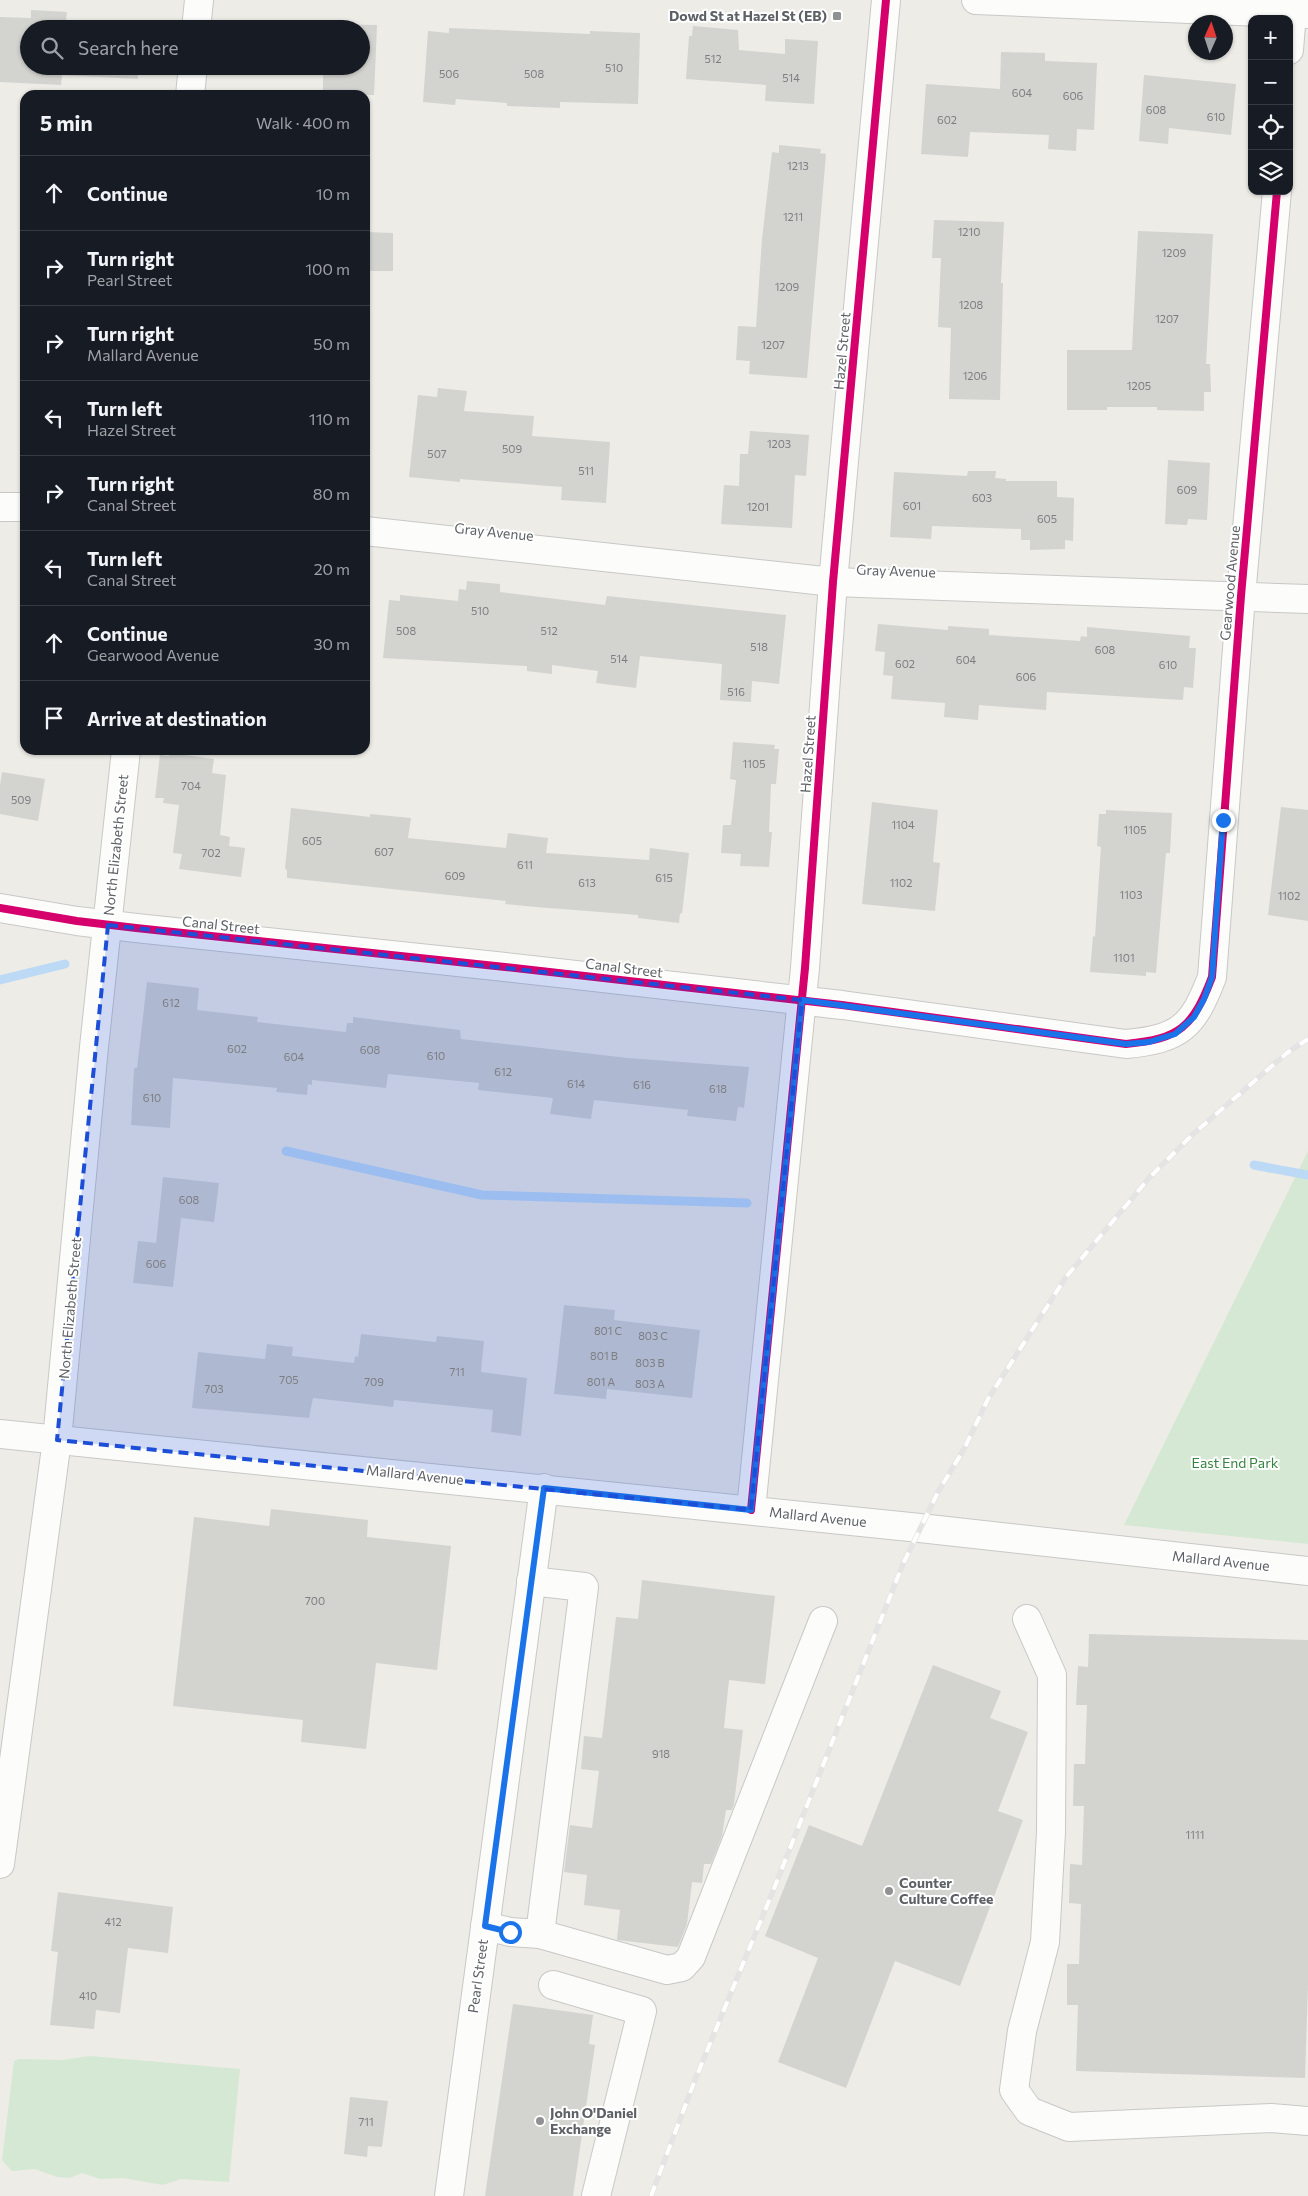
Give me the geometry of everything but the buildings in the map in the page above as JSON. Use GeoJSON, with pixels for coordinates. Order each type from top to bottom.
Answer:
{"type":"FeatureCollection","features":[{"type":"Feature","properties":{"kind":"street"},"geometry":{"type":"LineString","coordinates":[[197,20],[199,0]]}},
{"type":"Feature","properties":{"kind":"street","name":"Hazel Street"},"geometry":{"type":"LineString","coordinates":[[751,1510],[802,1000],[834,582],[886,0]]}},
{"type":"Feature","properties":{"kind":"street"},"geometry":{"type":"LineString","coordinates":[[976,0],[1298,9],[1293,32]]}},
{"type":"Feature","properties":{"kind":"street"},"geometry":{"type":"LineString","coordinates":[[191,90],[192,75]]}},
{"type":"Feature","properties":{"kind":"street","name":"Gearwood Avenue"},"geometry":{"type":"LineString","coordinates":[[1212,977],[1277,195]]}},
{"type":"Feature","properties":{"kind":"street"},"geometry":{"type":"LineString","coordinates":[[0,507],[20,507]]}},
{"type":"Feature","properties":{"kind":"street","name":"Gray Avenue"},"geometry":{"type":"LineString","coordinates":[[370,532],[834,582],[1308,599]]}},
{"type":"Feature","properties":{"kind":"street","name":"North Elizabeth Street"},"geometry":{"type":"LineString","coordinates":[[0,1864],[58,1440],[93,1056],[125,755]]}},
{"type":"Feature","properties":{"kind":"street","name":"Canal Street"},"geometry":{"type":"LineString","coordinates":[[0,908],[108,925],[802,1000],[1126,1044],[1149,1042],[1175,1034],[1194,1017],[1212,977]]}},
{"type":"Feature","properties":{"kind":"street","name":"Mallard Avenue"},"geometry":{"type":"LineString","coordinates":[[0,1434],[544,1488],[1308,1570]]}},
{"type":"Feature","properties":{"kind":"street","name":"Pearl Street"},"geometry":{"type":"LineString","coordinates":[[449,2196],[544,1488]]}},
{"type":"Feature","properties":{"kind":"street"},"geometry":{"type":"LineString","coordinates":[[531,1581],[584,1587],[540,1934]]}},
{"type":"Feature","properties":{"kind":"street"},"geometry":{"type":"LineString","coordinates":[[1027,1619],[1052,1675],[1051,1832],[1045,1942],[1022,2031],[1014,2090],[1029,2112],[1069,2127],[1271,2118],[1308,2120]]}},
{"type":"Feature","properties":{"kind":"street"},"geometry":{"type":"LineString","coordinates":[[485,1926],[510,1932],[540,1934],[667,1970],[682,1967],[691,1957],[823,1621]]}},
{"type":"Feature","properties":{"kind":"street"},"geometry":{"type":"LineString","coordinates":[[553,1985],[642,2012],[596,2196]]}},
{"type":"Feature","properties":{"kind":"highlighted area"},"geometry":{"type":"Polygon","coordinates":[[[108,925],[802,1000],[751,1510],[57,1440],[108,925]]]}},
{"type":"Feature","properties":{"kind":"green space","name":"East End Park"},"geometry":{"type":"Polygon","coordinates":[[[1308,1151],[1308,1544],[1124,1525],[1308,1151]]]}},
{"type":"Feature","properties":{"kind":"green space"},"geometry":{"type":"Polygon","coordinates":[[[90,2056],[240,2069],[229,2182],[181,2179],[163,2185],[123,2178],[100,2179],[82,2173],[70,2178],[57,2177],[35,2169],[12,2171],[2,2160],[14,2061],[19,2059],[62,2060],[90,2056]]]}},
{"type":"Feature","properties":{"kind":"waterway"},"geometry":{"type":"LineString","coordinates":[[0,980],[65,964]]}},
{"type":"Feature","properties":{"kind":"waterway"},"geometry":{"type":"LineString","coordinates":[[286,1151],[482,1195],[747,1203]]}},
{"type":"Feature","properties":{"kind":"waterway"},"geometry":{"type":"LineString","coordinates":[[1254,1165],[1308,1175]]}},
{"type":"Feature","properties":{"kind":"railway"},"geometry":{"type":"LineString","coordinates":[[651,2196],[695,2080],[773,1891],[903,1564],[938,1492],[964,1449],[988,1399],[1066,1277],[1150,1177],[1192,1135],[1287,1053],[1308,1039]]}},
{"type":"Feature","properties":{"kind":"cycle path"},"geometry":{"type":"LineString","coordinates":[[751,1510],[805,968],[833,582],[886,0]]}},
{"type":"Feature","properties":{"kind":"cycle path"},"geometry":{"type":"LineString","coordinates":[[0,908],[77,921],[136,928],[842,1005],[1126,1044],[1144,1042],[1172,1034],[1191,1019],[1212,977],[1241,596],[1277,195]]}},
{"type":"Feature","properties":{"kind":"place","name":"Dowd St at Hazel St (EB)"},"geometry":{"type":"Point","coordinates":[837,16]}},
{"type":"Feature","properties":{"kind":"place","name":"Counter Culture Coffee"},"geometry":{"type":"Point","coordinates":[889,1891]}},
{"type":"Feature","properties":{"kind":"place","name":"John O'Daniel Exchange"},"geometry":{"type":"Point","coordinates":[540,2121]}},
{"type":"Feature","properties":{"kind":"route"},"geometry":{"type":"LineString","coordinates":[[510,1932],[485,1926],[544,1488],[751,1510],[802,1000],[1126,1044],[1149,1042],[1175,1034],[1194,1017],[1204,999],[1212,977],[1223,820]]}}]}
